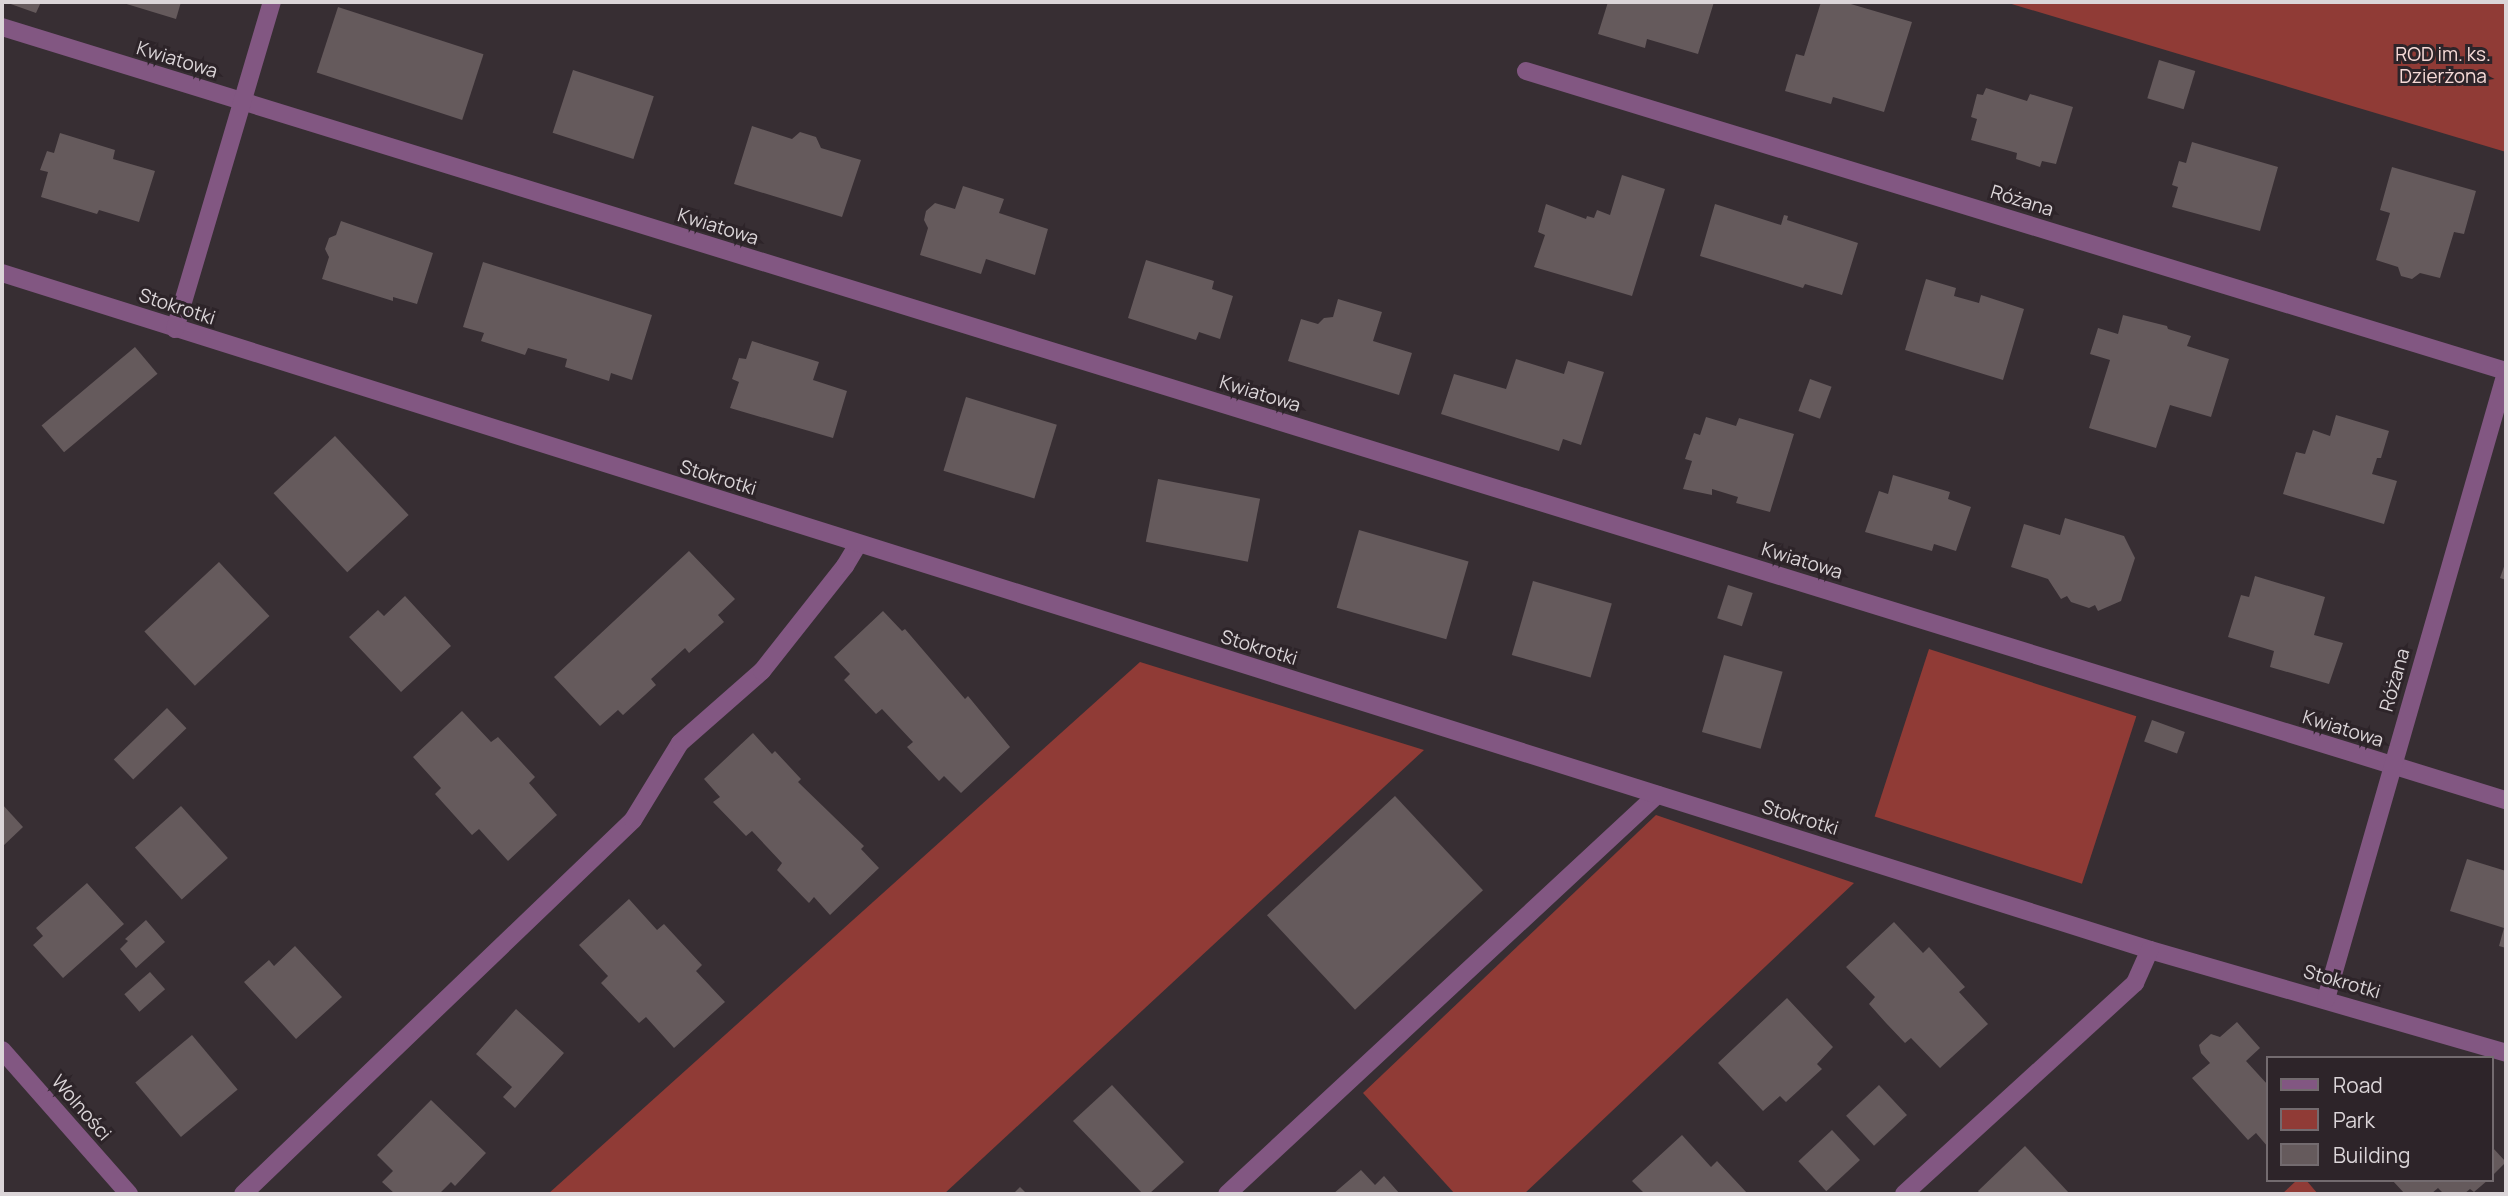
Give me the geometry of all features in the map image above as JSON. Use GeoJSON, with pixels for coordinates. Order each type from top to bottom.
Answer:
{"type":"FeatureCollection","features":[{"type":"Feature","properties":{"kind":"street"},"geometry":{"type":"LineString","coordinates":[[175,329],[272,2]]}},
{"type":"Feature","properties":{"kind":"street","name":"Kwiatowa"},"geometry":{"type":"LineString","coordinates":[[2,27],[2506,800]]}},
{"type":"Feature","properties":{"kind":"street","name":"Różana"},"geometry":{"type":"LineString","coordinates":[[1526,71],[2506,372],[2326,999]]}},
{"type":"Feature","properties":{"kind":"street","name":"Stokrotki"},"geometry":{"type":"LineString","coordinates":[[2,273],[2150,950],[2506,1053]]}},
{"type":"Feature","properties":{"kind":"street"},"geometry":{"type":"LineString","coordinates":[[243,1194],[633,820],[680,743],[762,671],[845,566],[858,544]]}},
{"type":"Feature","properties":{"kind":"street"},"geometry":{"type":"LineString","coordinates":[[1227,1194],[1657,795]]}},
{"type":"Feature","properties":{"kind":"street"},"geometry":{"type":"LineString","coordinates":[[1904,1194],[2135,983],[2150,950]]}},
{"type":"Feature","properties":{"kind":"street","name":"Wolności"},"geometry":{"type":"LineString","coordinates":[[2,1050],[129,1194]]}},
{"type":"Feature","properties":{"kind":"green space","name":"ROD im. ks. Dzierżona"},"geometry":{"type":"Polygon","coordinates":[[[2005,2],[2506,2],[2506,152],[2005,2]]]}},
{"type":"Feature","properties":{"kind":"green space"},"geometry":{"type":"Polygon","coordinates":[[[1929,649],[2136,716],[2082,884],[1875,816],[1929,649]]]}},
{"type":"Feature","properties":{"kind":"green space"},"geometry":{"type":"Polygon","coordinates":[[[1140,662],[1424,750],[944,1194],[548,1194],[1140,662]]]}},
{"type":"Feature","properties":{"kind":"green space"},"geometry":{"type":"Polygon","coordinates":[[[1656,815],[1854,883],[1524,1194],[1455,1194],[1363,1093],[1656,815]]]}},
{"type":"Feature","properties":{"kind":"green space"},"geometry":{"type":"Polygon","coordinates":[[[2295,1182],[2308,1182],[2318,1194],[2282,1194],[2295,1182]]]}},
{"type":"Feature","properties":{"kind":"building"},"geometry":{"type":"Polygon","coordinates":[[[5,2],[41,2],[36,13],[5,2]]]}},
{"type":"Feature","properties":{"kind":"building"},"geometry":{"type":"Polygon","coordinates":[[[120,2],[181,2],[176,19],[120,2]]]}},
{"type":"Feature","properties":{"kind":"building"},"geometry":{"type":"Polygon","coordinates":[[[1608,2],[1714,2],[1698,54],[1647,39],[1645,48],[1598,34],[1608,2]]]}},
{"type":"Feature","properties":{"kind":"building"},"geometry":{"type":"Polygon","coordinates":[[[1821,2],[1844,2],[1912,22],[1884,112],[1833,97],[1831,104],[1785,91],[1796,54],[1804,56],[1821,2]]]}},
{"type":"Feature","properties":{"kind":"building"},"geometry":{"type":"Polygon","coordinates":[[[338,7],[484,54],[462,120],[317,73],[338,7]]]}},
{"type":"Feature","properties":{"kind":"building"},"geometry":{"type":"Polygon","coordinates":[[[2159,60],[2195,71],[2184,109],[2147,98],[2159,60]]]}},
{"type":"Feature","properties":{"kind":"building"},"geometry":{"type":"Polygon","coordinates":[[[573,70],[654,96],[633,159],[553,133],[573,70]]]}},
{"type":"Feature","properties":{"kind":"building"},"geometry":{"type":"Polygon","coordinates":[[[1986,88],[2027,101],[2030,94],[2073,107],[2056,164],[2042,161],[2040,167],[2016,159],[2017,153],[1971,140],[1977,119],[1971,117],[1977,94],[1983,95],[1986,88]]]}},
{"type":"Feature","properties":{"kind":"building"},"geometry":{"type":"Polygon","coordinates":[[[752,126],[792,139],[800,132],[816,137],[821,148],[861,160],[842,217],[734,184],[752,126]]]}},
{"type":"Feature","properties":{"kind":"building"},"geometry":{"type":"Polygon","coordinates":[[[60,133],[115,150],[113,159],[155,171],[139,222],[99,210],[97,214],[41,197],[48,172],[40,170],[47,151],[54,153],[60,133]]]}},
{"type":"Feature","properties":{"kind":"building"},"geometry":{"type":"Polygon","coordinates":[[[2192,142],[2278,167],[2260,231],[2172,207],[2178,187],[2172,185],[2179,161],[2186,163],[2192,142]]]}},
{"type":"Feature","properties":{"kind":"building"},"geometry":{"type":"Polygon","coordinates":[[[2392,167],[2476,191],[2464,234],[2454,232],[2440,278],[2420,273],[2412,279],[2401,276],[2398,267],[2376,260],[2390,213],[2380,210],[2392,167]]]}},
{"type":"Feature","properties":{"kind":"building"},"geometry":{"type":"Polygon","coordinates":[[[1622,175],[1665,189],[1632,296],[1534,267],[1545,235],[1538,232],[1546,204],[1586,219],[1587,216],[1594,218],[1597,210],[1610,215],[1622,175]]]}},
{"type":"Feature","properties":{"kind":"building"},"geometry":{"type":"Polygon","coordinates":[[[963,186],[1004,199],[999,213],[1048,229],[1035,275],[986,259],[981,274],[920,255],[928,228],[924,220],[926,211],[935,203],[955,209],[963,186]]]}},
{"type":"Feature","properties":{"kind":"building"},"geometry":{"type":"Polygon","coordinates":[[[1715,204],[1781,225],[1784,215],[1788,216],[1787,220],[1858,243],[1842,295],[1805,284],[1803,288],[1700,256],[1715,204]]]}},
{"type":"Feature","properties":{"kind":"building"},"geometry":{"type":"Polygon","coordinates":[[[341,221],[433,253],[417,304],[393,297],[393,301],[322,279],[329,257],[325,249],[329,238],[336,235],[341,221]]]}},
{"type":"Feature","properties":{"kind":"building"},"geometry":{"type":"Polygon","coordinates":[[[1146,260],[1214,281],[1212,289],[1233,296],[1220,339],[1199,332],[1196,340],[1128,318],[1146,260]]]}},
{"type":"Feature","properties":{"kind":"building"},"geometry":{"type":"Polygon","coordinates":[[[483,262],[652,315],[632,380],[611,373],[609,381],[565,367],[567,359],[528,348],[525,355],[481,341],[484,333],[463,327],[483,262]]]}},
{"type":"Feature","properties":{"kind":"building"},"geometry":{"type":"Polygon","coordinates":[[[1926,279],[1956,288],[1954,296],[1979,303],[1981,295],[2024,309],[2003,380],[1905,350],[1926,279]]]}},
{"type":"Feature","properties":{"kind":"building"},"geometry":{"type":"Polygon","coordinates":[[[1338,299],[1382,312],[1373,341],[1412,353],[1399,395],[1288,361],[1301,319],[1318,324],[1324,318],[1333,317],[1338,299]]]}},
{"type":"Feature","properties":{"kind":"building"},"geometry":{"type":"Polygon","coordinates":[[[2123,315],[2167,326],[2168,329],[2191,336],[2187,346],[2229,359],[2211,417],[2170,405],[2156,448],[2089,428],[2110,360],[2090,354],[2098,328],[2118,334],[2123,315]]]}},
{"type":"Feature","properties":{"kind":"building"},"geometry":{"type":"Polygon","coordinates":[[[752,341],[819,362],[813,380],[847,391],[833,438],[730,408],[739,382],[732,379],[739,358],[746,359],[752,341]]]}},
{"type":"Feature","properties":{"kind":"building"},"geometry":{"type":"Polygon","coordinates":[[[135,347],[157,374],[64,452],[42,425],[135,347]]]}},
{"type":"Feature","properties":{"kind":"building"},"geometry":{"type":"Polygon","coordinates":[[[1516,359],[1564,374],[1568,361],[1604,372],[1581,445],[1563,439],[1559,451],[1441,414],[1454,374],[1506,389],[1516,359]]]}},
{"type":"Feature","properties":{"kind":"building"},"geometry":{"type":"Polygon","coordinates":[[[1810,379],[1832,387],[1820,419],[1798,411],[1810,379]]]}},
{"type":"Feature","properties":{"kind":"building"},"geometry":{"type":"Polygon","coordinates":[[[966,397],[1057,425],[1034,498],[943,471],[966,397]]]}},
{"type":"Feature","properties":{"kind":"building"},"geometry":{"type":"Polygon","coordinates":[[[2336,415],[2389,431],[2381,458],[2377,458],[2372,474],[2397,481],[2384,524],[2283,494],[2296,452],[2305,454],[2313,430],[2330,436],[2336,415]]]}},
{"type":"Feature","properties":{"kind":"building"},"geometry":{"type":"Polygon","coordinates":[[[1706,417],[1736,426],[1739,418],[1794,434],[1770,512],[1736,503],[1738,497],[1712,489],[1712,495],[1683,489],[1692,461],[1685,459],[1694,433],[1700,435],[1706,417]]]}},
{"type":"Feature","properties":{"kind":"building"},"geometry":{"type":"Polygon","coordinates":[[[335,436],[409,515],[347,572],[274,493],[335,436]]]}},
{"type":"Feature","properties":{"kind":"building"},"geometry":{"type":"Polygon","coordinates":[[[1893,475],[1950,492],[1948,499],[1971,507],[1956,551],[1934,544],[1932,551],[1865,532],[1879,491],[1888,494],[1893,475]]]}},
{"type":"Feature","properties":{"kind":"building"},"geometry":{"type":"Polygon","coordinates":[[[1158,479],[1260,499],[1248,562],[1146,542],[1158,479]]]}},
{"type":"Feature","properties":{"kind":"building"},"geometry":{"type":"Polygon","coordinates":[[[2065,518],[2124,536],[2135,558],[2121,601],[2098,611],[2095,605],[2089,608],[2071,602],[2067,596],[2061,599],[2048,579],[2011,567],[2024,524],[2060,535],[2065,518]]]}},
{"type":"Feature","properties":{"kind":"building"},"geometry":{"type":"Polygon","coordinates":[[[1359,530],[1469,561],[1446,639],[1337,608],[1359,530]]]}},
{"type":"Feature","properties":{"kind":"building"},"geometry":{"type":"Polygon","coordinates":[[[689,551],[735,599],[718,615],[724,622],[689,653],[685,648],[651,679],[656,685],[623,715],[618,710],[600,726],[554,677],[689,551]]]}},
{"type":"Feature","properties":{"kind":"building"},"geometry":{"type":"Polygon","coordinates":[[[2506,561],[2506,580],[2500,578],[2506,561]]]}},
{"type":"Feature","properties":{"kind":"building"},"geometry":{"type":"Polygon","coordinates":[[[219,562],[269,616],[195,686],[144,632],[219,562]]]}},
{"type":"Feature","properties":{"kind":"building"},"geometry":{"type":"Polygon","coordinates":[[[2255,576],[2325,597],[2314,635],[2343,643],[2329,684],[2270,667],[2274,651],[2228,637],[2241,595],[2249,597],[2255,576]]]}},
{"type":"Feature","properties":{"kind":"building"},"geometry":{"type":"Polygon","coordinates":[[[1533,581],[1612,604],[1591,678],[1512,655],[1533,581]]]}},
{"type":"Feature","properties":{"kind":"building"},"geometry":{"type":"Polygon","coordinates":[[[1728,585],[1753,593],[1742,626],[1717,618],[1728,585]]]}},
{"type":"Feature","properties":{"kind":"building"},"geometry":{"type":"Polygon","coordinates":[[[405,596],[451,646],[401,692],[349,637],[378,610],[384,616],[405,596]]]}},
{"type":"Feature","properties":{"kind":"building"},"geometry":{"type":"Polygon","coordinates":[[[883,611],[902,631],[905,629],[965,699],[968,696],[1010,747],[961,793],[944,776],[939,781],[907,747],[913,742],[882,709],[876,714],[844,680],[850,674],[834,657],[883,611]]]}},
{"type":"Feature","properties":{"kind":"building"},"geometry":{"type":"Polygon","coordinates":[[[1724,655],[1783,672],[1761,749],[1702,732],[1724,655]]]}},
{"type":"Feature","properties":{"kind":"building"},"geometry":{"type":"Polygon","coordinates":[[[167,708],[186,728],[133,780],[114,759],[167,708]]]}},
{"type":"Feature","properties":{"kind":"building"},"geometry":{"type":"Polygon","coordinates":[[[462,711],[491,742],[498,737],[535,777],[529,783],[557,815],[508,861],[479,829],[472,835],[435,794],[441,788],[413,757],[462,711]]]}},
{"type":"Feature","properties":{"kind":"building"},"geometry":{"type":"Polygon","coordinates":[[[2152,720],[2185,732],[2177,754],[2144,742],[2152,720]]]}},
{"type":"Feature","properties":{"kind":"building"},"geometry":{"type":"Polygon","coordinates":[[[753,733],[772,754],[775,751],[801,779],[798,782],[864,846],[861,849],[879,868],[830,915],[814,897],[809,903],[777,870],[782,863],[752,831],[746,836],[713,802],[720,797],[704,779],[753,733]]]}},
{"type":"Feature","properties":{"kind":"building"},"geometry":{"type":"Polygon","coordinates":[[[1395,796],[1483,890],[1355,1010],[1267,915],[1395,796]]]}},
{"type":"Feature","properties":{"kind":"building"},"geometry":{"type":"Polygon","coordinates":[[[2,804],[23,827],[2,847],[2,804]]]}},
{"type":"Feature","properties":{"kind":"building"},"geometry":{"type":"Polygon","coordinates":[[[181,806],[228,858],[182,900],[135,847],[181,806]]]}},
{"type":"Feature","properties":{"kind":"building"},"geometry":{"type":"Polygon","coordinates":[[[2467,859],[2506,871],[2506,948],[2499,946],[2504,928],[2450,911],[2467,859]]]}},
{"type":"Feature","properties":{"kind":"building"},"geometry":{"type":"Polygon","coordinates":[[[87,883],[124,924],[63,978],[33,945],[43,936],[36,928],[87,883]]]}},
{"type":"Feature","properties":{"kind":"building"},"geometry":{"type":"Polygon","coordinates":[[[629,899],[657,930],[664,924],[702,965],[696,971],[725,1002],[674,1048],[646,1017],[639,1023],[601,983],[608,976],[579,945],[629,899]]]}},
{"type":"Feature","properties":{"kind":"building"},"geometry":{"type":"Polygon","coordinates":[[[146,920],[165,942],[136,968],[120,949],[128,941],[125,939],[146,920]]]}},
{"type":"Feature","properties":{"kind":"building"},"geometry":{"type":"Polygon","coordinates":[[[1894,922],[1923,953],[1929,947],[1965,987],[1959,992],[1988,1024],[1940,1068],[1911,1038],[1905,1043],[1886,1023],[1869,1004],[1875,997],[1846,967],[1894,922]]]}},
{"type":"Feature","properties":{"kind":"building"},"geometry":{"type":"Polygon","coordinates":[[[295,946],[342,997],[296,1039],[244,982],[269,960],[274,966],[295,946]]]}},
{"type":"Feature","properties":{"kind":"building"},"geometry":{"type":"Polygon","coordinates":[[[150,972],[165,989],[139,1012],[124,994],[150,972]]]}},
{"type":"Feature","properties":{"kind":"building"},"geometry":{"type":"Polygon","coordinates":[[[1787,998],[1833,1047],[1817,1064],[1822,1069],[1786,1102],[1780,1096],[1763,1111],[1718,1063],[1787,998]]]}},
{"type":"Feature","properties":{"kind":"building"},"geometry":{"type":"Polygon","coordinates":[[[516,1009],[564,1053],[515,1108],[503,1097],[512,1087],[476,1054],[516,1009]]]}},
{"type":"Feature","properties":{"kind":"building"},"geometry":{"type":"Polygon","coordinates":[[[2237,1022],[2260,1048],[2246,1061],[2266,1083],[2266,1145],[2256,1133],[2248,1140],[2192,1078],[2210,1063],[2201,1053],[2199,1045],[2211,1034],[2220,1037],[2237,1022]]]}},
{"type":"Feature","properties":{"kind":"building"},"geometry":{"type":"Polygon","coordinates":[[[192,1035],[238,1089],[181,1137],[135,1083],[192,1035]]]}},
{"type":"Feature","properties":{"kind":"building"},"geometry":{"type":"Polygon","coordinates":[[[1112,1085],[1184,1162],[1149,1194],[1143,1194],[1073,1121],[1112,1085]]]}},
{"type":"Feature","properties":{"kind":"building"},"geometry":{"type":"Polygon","coordinates":[[[1879,1085],[1907,1115],[1874,1146],[1846,1116],[1879,1085]]]}},
{"type":"Feature","properties":{"kind":"building"},"geometry":{"type":"Polygon","coordinates":[[[431,1100],[486,1153],[455,1186],[451,1182],[439,1194],[395,1194],[382,1182],[393,1171],[377,1155],[431,1100]]]}},
{"type":"Feature","properties":{"kind":"building"},"geometry":{"type":"Polygon","coordinates":[[[1832,1130],[1860,1160],[1826,1191],[1798,1161],[1832,1130]]]}},
{"type":"Feature","properties":{"kind":"building"},"geometry":{"type":"Polygon","coordinates":[[[1682,1135],[1711,1167],[1717,1161],[1748,1194],[1645,1194],[1632,1181],[1682,1135]]]}},
{"type":"Feature","properties":{"kind":"building"},"geometry":{"type":"Polygon","coordinates":[[[2025,1146],[2070,1194],[1980,1194],[1978,1191],[2025,1146]]]}},
{"type":"Feature","properties":{"kind":"building"},"geometry":{"type":"Polygon","coordinates":[[[2494,1149],[2506,1162],[2494,1174],[2494,1149]]]}},
{"type":"Feature","properties":{"kind":"building"},"geometry":{"type":"Polygon","coordinates":[[[1361,1170],[1375,1185],[1384,1176],[1400,1194],[1333,1194],[1361,1170]]]}},
{"type":"Feature","properties":{"kind":"building"},"geometry":{"type":"Polygon","coordinates":[[[2394,1182],[2486,1182],[2474,1192],[2470,1189],[2464,1194],[2444,1194],[2438,1188],[2431,1194],[2405,1194],[2394,1182]]]}},
{"type":"Feature","properties":{"kind":"building"},"geometry":{"type":"Polygon","coordinates":[[[1020,1187],[1027,1194],[1013,1194],[1020,1187]]]}}]}
